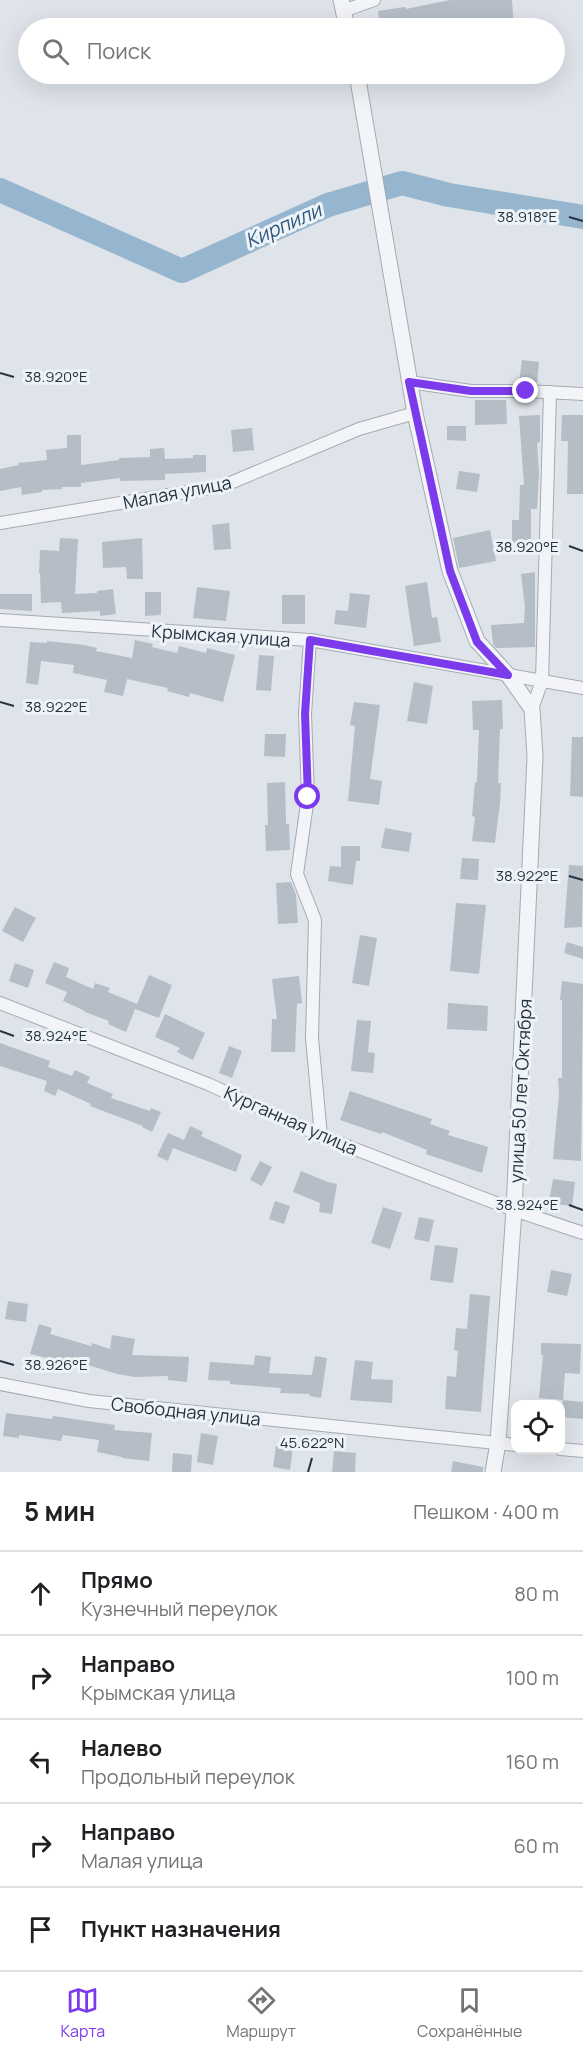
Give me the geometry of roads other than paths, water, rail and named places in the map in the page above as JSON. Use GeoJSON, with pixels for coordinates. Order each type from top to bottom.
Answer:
{"type":"FeatureCollection","features":[{"type":"Feature","properties":{"kind":"street"},"geometry":{"type":"LineString","coordinates":[[342,6],[374,0]]}},
{"type":"Feature","properties":{"kind":"street"},"geometry":{"type":"LineString","coordinates":[[360,84],[409,382],[450,571],[477,642],[508,675],[532,709]]}},
{"type":"Feature","properties":{"kind":"street"},"geometry":{"type":"LineString","coordinates":[[409,382],[471,391],[583,394]]}},
{"type":"Feature","properties":{"kind":"street","name":"улица 50 лет Октября"},"geometry":{"type":"LineString","coordinates":[[493,1472],[498,1443],[514,1210],[535,757],[532,709],[542,681],[550,392]]}},
{"type":"Feature","properties":{"kind":"street","name":"Малая улица"},"geometry":{"type":"LineString","coordinates":[[0,523],[223,486],[359,429],[415,413]]}},
{"type":"Feature","properties":{"kind":"street","name":"Крымская улица"},"geometry":{"type":"LineString","coordinates":[[0,620],[310,640],[583,688]]}},
{"type":"Feature","properties":{"kind":"street"},"geometry":{"type":"LineString","coordinates":[[310,640],[305,714],[308,797],[297,874],[315,920],[312,1038],[321,1136]]}},
{"type":"Feature","properties":{"kind":"street","name":"Курганная улица"},"geometry":{"type":"LineString","coordinates":[[0,1003],[208,1084],[321,1136],[514,1210],[583,1233]]}},
{"type":"Feature","properties":{"kind":"street","name":"Свободная улица"},"geometry":{"type":"LineString","coordinates":[[0,1384],[89,1401],[511,1444]]}},
{"type":"Feature","properties":{"kind":"street"},"geometry":{"type":"LineString","coordinates":[[565,1449],[583,1451]]}},
{"type":"Feature","properties":{"kind":"waterway","name":"Кирпили"},"geometry":{"type":"LineString","coordinates":[[0,190],[182,271],[328,205],[402,183],[449,195],[583,217]]}}]}
